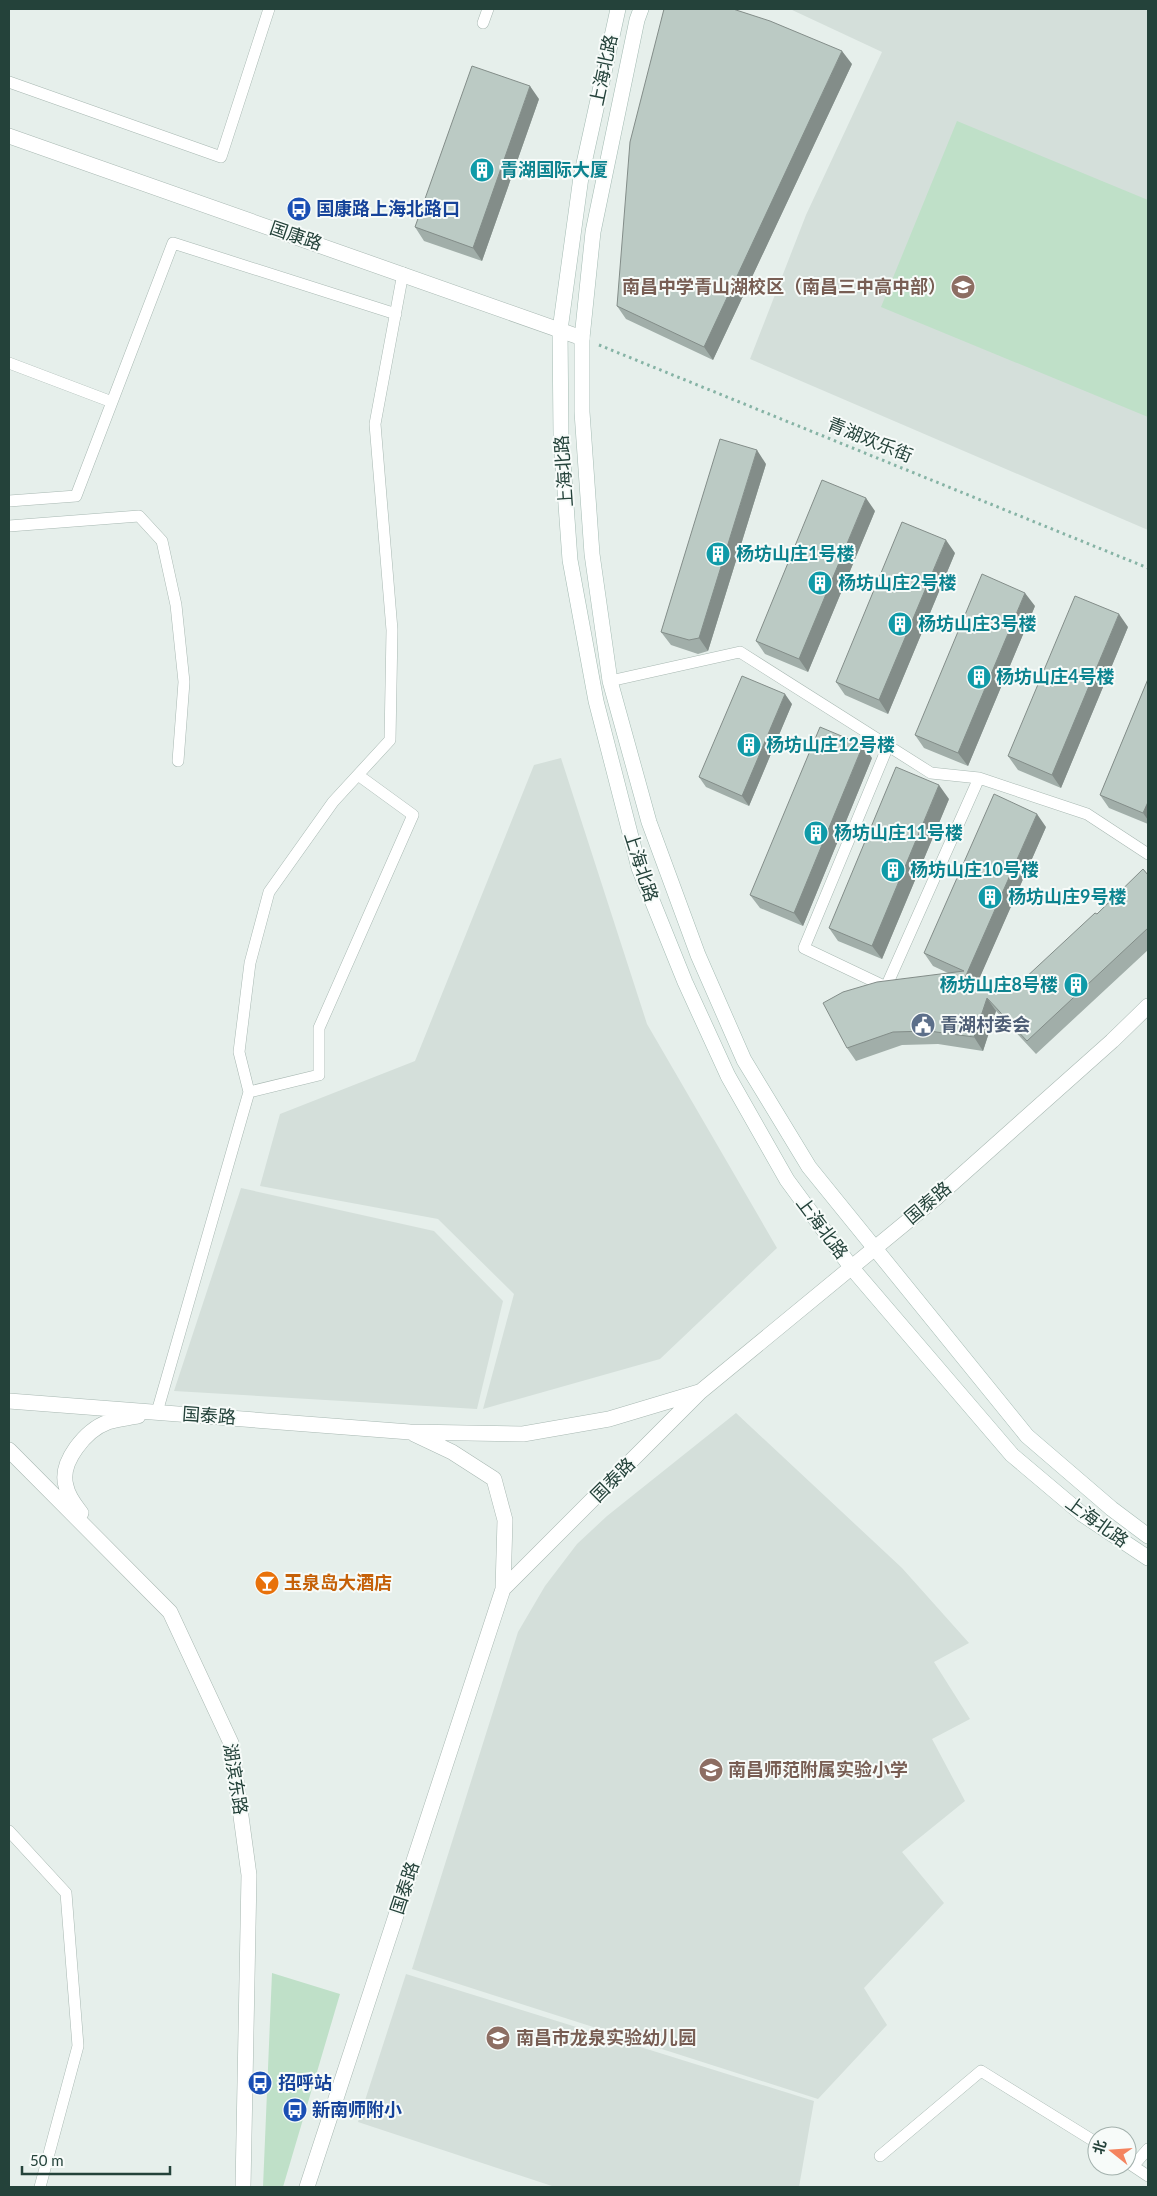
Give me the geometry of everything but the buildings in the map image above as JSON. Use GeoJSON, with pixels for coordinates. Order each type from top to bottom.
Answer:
{"type":"FeatureCollection","features":[{"type":"Feature","properties":{"kind":"street","name":"上海北路"},"geometry":{"type":"LineString","coordinates":[[618,9],[581,176],[560,330],[561,435],[570,560],[596,701],[639,868],[684,982],[728,1076],[787,1180],[851,1267],[1012,1455],[1082,1514],[1148,1558]]}},
{"type":"Feature","properties":{"kind":"street","name":"上海北路"},"geometry":{"type":"LineString","coordinates":[[641,9],[637,20],[593,232],[582,338],[582,412],[592,554],[610,681],[649,822],[698,955],[744,1060],[809,1166],[1027,1436],[1112,1509],[1148,1536]]}},
{"type":"Feature","properties":{"kind":"street","name":"国康路"},"geometry":{"type":"LineString","coordinates":[[9,136],[404,273],[582,338]]}},
{"type":"Feature","properties":{"kind":"street","name":"国泰路"},"geometry":{"type":"LineString","coordinates":[[504,1589],[700,1392],[951,1184],[1112,1041],[1148,1006]]}},
{"type":"Feature","properties":{"kind":"street","name":"国泰路"},"geometry":{"type":"LineString","coordinates":[[9,1401],[410,1432],[523,1434],[609,1419],[700,1392]]}},
{"type":"Feature","properties":{"kind":"street"},"geometry":{"type":"LineString","coordinates":[[108,1550],[71,1499],[65,1485],[65,1472],[70,1458],[91,1432],[107,1422],[157,1412]]}},
{"type":"Feature","properties":{"kind":"street","name":"国泰路"},"geometry":{"type":"LineString","coordinates":[[307,2187],[504,1589],[505,1520],[494,1479],[452,1452],[410,1432]]}},
{"type":"Feature","properties":{"kind":"street","name":"湖滨东路"},"geometry":{"type":"LineString","coordinates":[[9,1450],[170,1612],[231,1743],[248,1876],[243,2187]]}},
{"type":"Feature","properties":{"kind":"lane"},"geometry":{"type":"LineString","coordinates":[[9,82],[221,157],[269,9]]}},
{"type":"Feature","properties":{"kind":"lane"},"geometry":{"type":"LineString","coordinates":[[483,24],[488,9]]}},
{"type":"Feature","properties":{"kind":"lane"},"geometry":{"type":"LineString","coordinates":[[9,501],[76,496],[172,243],[396,314]]}},
{"type":"Feature","properties":{"kind":"lane"},"geometry":{"type":"LineString","coordinates":[[157,1412],[249,1092],[239,1052],[250,964],[269,892],[333,802],[390,740],[392,630],[375,424],[404,273]]}},
{"type":"Feature","properties":{"kind":"lane"},"geometry":{"type":"LineString","coordinates":[[9,363],[112,402]]}},
{"type":"Feature","properties":{"kind":"lane"},"geometry":{"type":"LineString","coordinates":[[9,526],[139,516],[162,541],[176,605],[184,682],[178,761]]}},
{"type":"Feature","properties":{"kind":"lane"},"geometry":{"type":"LineString","coordinates":[[610,681],[740,652],[931,773],[979,778],[1087,814],[1148,854]]}},
{"type":"Feature","properties":{"kind":"lane"},"geometry":{"type":"LineString","coordinates":[[888,746],[804,948],[886,987],[979,778]]}},
{"type":"Feature","properties":{"kind":"lane"},"geometry":{"type":"LineString","coordinates":[[249,1092],[320,1074],[319,1028],[413,815],[358,775]]}},
{"type":"Feature","properties":{"kind":"lane"},"geometry":{"type":"LineString","coordinates":[[9,1830],[66,1893],[78,2046],[40,2187]]}},
{"type":"Feature","properties":{"kind":"lane"},"geometry":{"type":"LineString","coordinates":[[880,2156],[982,2070],[1087,2137]]}},
{"type":"Feature","properties":{"kind":"lane"},"geometry":{"type":"LineString","coordinates":[[1137,2158],[1148,2149]]}},
{"type":"Feature","properties":{"kind":"lane"},"geometry":{"type":"LineString","coordinates":[[1137,2169],[1148,2176]]}},
{"type":"Feature","properties":{"kind":"path","name":"青湖欢乐街"},"geometry":{"type":"LineString","coordinates":[[582,338],[1148,568]]}},
{"type":"Feature","properties":{"kind":"shaded area","name":"南昌中学青山湖校区（南昌三中高中部）"},"geometry":{"type":"Polygon","coordinates":[[[790,9],[1148,9],[1148,530],[750,359],[806,215],[882,52],[790,9]]]}},
{"type":"Feature","properties":{"kind":"shaded area"},"geometry":{"type":"Polygon","coordinates":[[[561,758],[647,1024],[777,1248],[660,1359],[483,1409],[514,1294],[438,1219],[260,1186],[280,1114],[415,1061],[534,765],[561,758]]]}},
{"type":"Feature","properties":{"kind":"shaded area"},"geometry":{"type":"Polygon","coordinates":[[[241,1188],[434,1231],[503,1301],[477,1409],[174,1391],[241,1188]]]}},
{"type":"Feature","properties":{"kind":"shaded area","name":"南昌师范附属实验小学"},"geometry":{"type":"Polygon","coordinates":[[[736,1413],[902,1568],[969,1643],[934,1662],[970,1719],[932,1739],[965,1801],[902,1852],[944,1903],[864,1988],[887,2025],[818,2099],[412,1969],[518,1632],[545,1586],[577,1544],[607,1516],[736,1413]]]}},
{"type":"Feature","properties":{"kind":"shaded area","name":"南昌市龙泉实验幼儿园"},"geometry":{"type":"Polygon","coordinates":[[[406,1974],[814,2101],[799,2187],[555,2187],[358,2122],[406,1974]]]}},
{"type":"Feature","properties":{"kind":"green space"},"geometry":{"type":"Polygon","coordinates":[[[957,121],[1148,200],[1148,417],[881,307],[957,121]]]}},
{"type":"Feature","properties":{"kind":"green space"},"geometry":{"type":"Polygon","coordinates":[[[272,1973],[340,1994],[283,2187],[263,2187],[272,1973]]]}},
{"type":"Feature","properties":{"kind":"place","name":"青湖国际大厦"},"geometry":{"type":"Point","coordinates":[482,170]}},
{"type":"Feature","properties":{"kind":"place","name":"国康路上海北路口"},"geometry":{"type":"Point","coordinates":[299,209]}},
{"type":"Feature","properties":{"kind":"place","name":"南昌中学青山湖校区（南昌三中高中部）"},"geometry":{"type":"Point","coordinates":[963,287]}},
{"type":"Feature","properties":{"kind":"place","name":"杨坊山庄1号楼"},"geometry":{"type":"Point","coordinates":[718,554]}},
{"type":"Feature","properties":{"kind":"place","name":"杨坊山庄2号楼"},"geometry":{"type":"Point","coordinates":[820,583]}},
{"type":"Feature","properties":{"kind":"place","name":"杨坊山庄3号楼"},"geometry":{"type":"Point","coordinates":[900,624]}},
{"type":"Feature","properties":{"kind":"place","name":"杨坊山庄4号楼"},"geometry":{"type":"Point","coordinates":[979,677]}},
{"type":"Feature","properties":{"kind":"place","name":"杨坊山庄12号楼"},"geometry":{"type":"Point","coordinates":[749,745]}},
{"type":"Feature","properties":{"kind":"place","name":"杨坊山庄11号楼"},"geometry":{"type":"Point","coordinates":[816,833]}},
{"type":"Feature","properties":{"kind":"place","name":"杨坊山庄10号楼"},"geometry":{"type":"Point","coordinates":[893,870]}},
{"type":"Feature","properties":{"kind":"place","name":"杨坊山庄9号楼"},"geometry":{"type":"Point","coordinates":[990,897]}},
{"type":"Feature","properties":{"kind":"place","name":"杨坊山庄8号楼"},"geometry":{"type":"Point","coordinates":[1076,985]}},
{"type":"Feature","properties":{"kind":"place","name":"青湖村委会"},"geometry":{"type":"Point","coordinates":[923,1025]}},
{"type":"Feature","properties":{"kind":"place","name":"玉泉岛大酒店"},"geometry":{"type":"Point","coordinates":[267,1583]}},
{"type":"Feature","properties":{"kind":"place","name":"南昌师范附属实验小学"},"geometry":{"type":"Point","coordinates":[711,1770]}},
{"type":"Feature","properties":{"kind":"place","name":"南昌市龙泉实验幼儿园"},"geometry":{"type":"Point","coordinates":[498,2038]}},
{"type":"Feature","properties":{"kind":"place","name":"招呼站"},"geometry":{"type":"Point","coordinates":[260,2083]}},
{"type":"Feature","properties":{"kind":"place","name":"新南师附小"},"geometry":{"type":"Point","coordinates":[295,2110]}}]}
